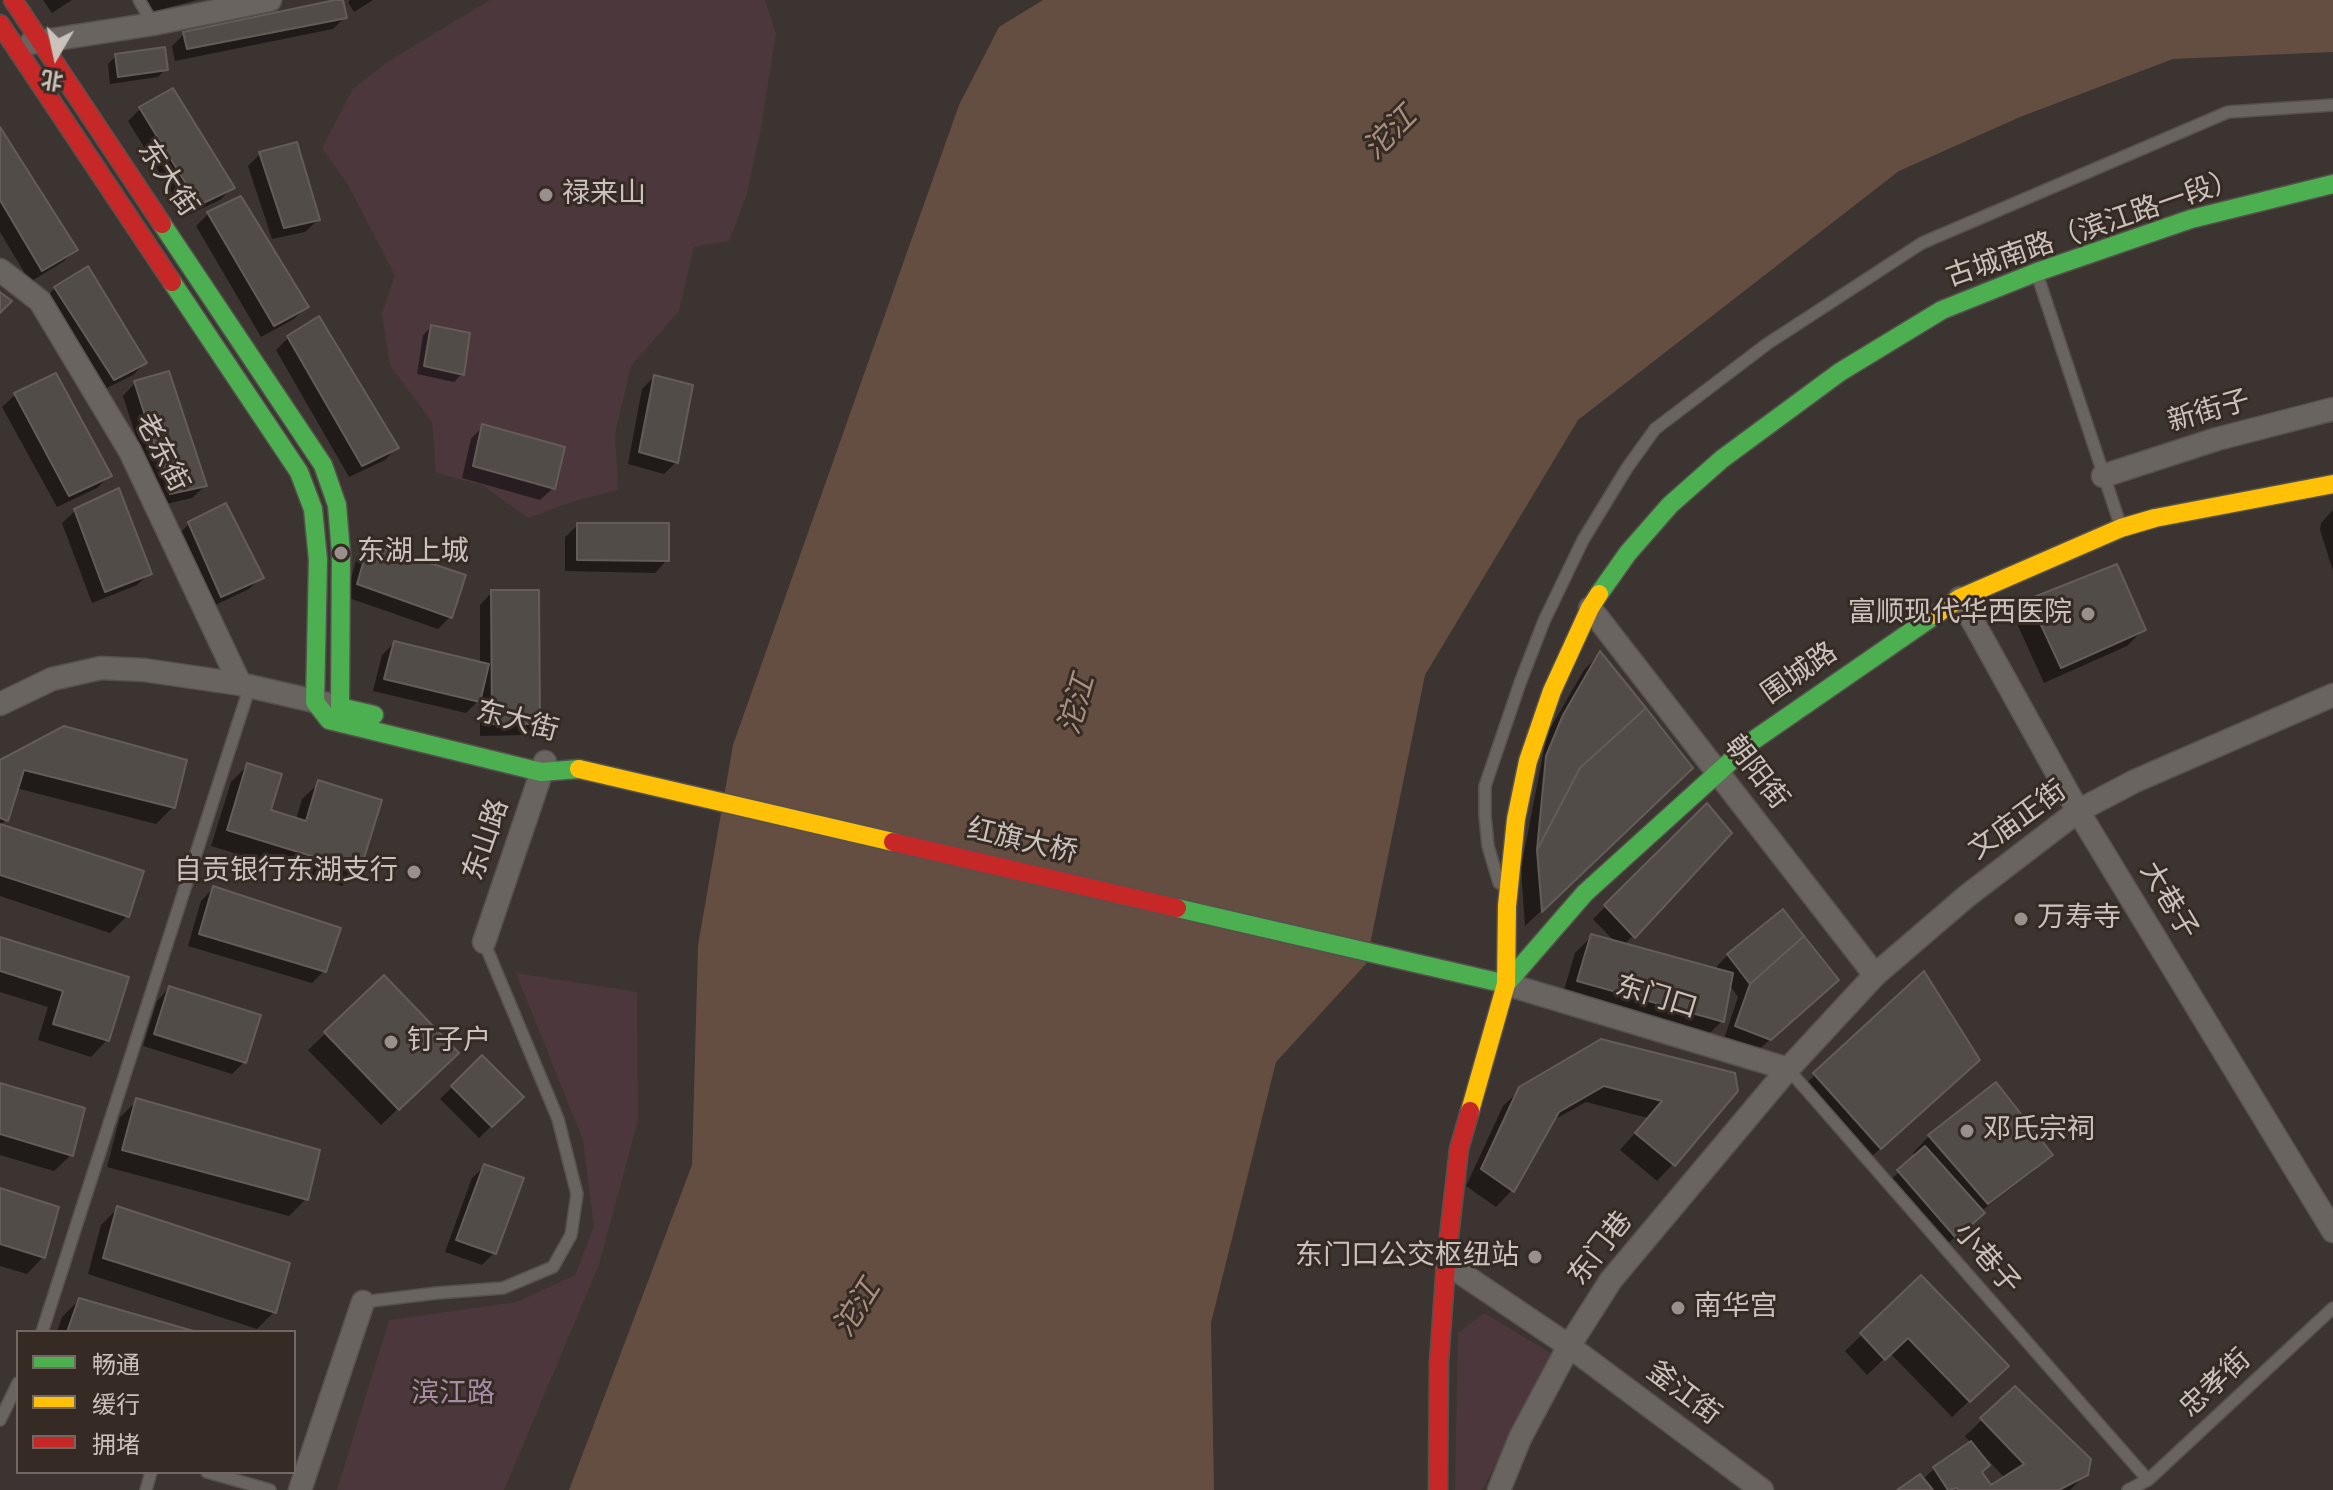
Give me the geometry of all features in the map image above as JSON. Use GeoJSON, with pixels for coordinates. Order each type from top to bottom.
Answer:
{"type":"FeatureCollection","features":[{"type":"Feature","properties":{"kind":"street","name":"东大街"},"geometry":{"type":"LineString","coordinates":[[13,0],[323,465],[337,505],[341,553],[340,707],[544,765]]}},
{"type":"Feature","properties":{"kind":"street"},"geometry":{"type":"LineString","coordinates":[[7,49],[41,40],[153,24],[270,0]]}},
{"type":"Feature","properties":{"kind":"street","name":"东大街"},"geometry":{"type":"LineString","coordinates":[[0,24],[7,49],[299,472],[313,509],[318,560],[315,702],[329,720],[544,765],[579,769]]}},
{"type":"Feature","properties":{"kind":"street","name":"古城南路（滨江路一段）"},"geometry":{"type":"LineString","coordinates":[[1438,1490],[1439,1362],[1459,1149],[1506,984],[1507,906],[1516,819],[1528,761],[1552,691],[1590,608],[1628,553],[1659,517],[1722,459],[1840,372],[1942,310],[2037,272],[2191,219],[2333,184]]}},
{"type":"Feature","properties":{"kind":"street","name":"老东街"},"geometry":{"type":"LineString","coordinates":[[0,270],[40,301],[130,451],[245,685]]}},
{"type":"Feature","properties":{"kind":"street","name":"新街子"},"geometry":{"type":"LineString","coordinates":[[2103,476],[2217,439],[2333,409]]}},
{"type":"Feature","properties":{"kind":"street","name":"围城路"},"geometry":{"type":"LineString","coordinates":[[1506,984],[1585,893],[1754,740],[1960,598],[2121,528],[2155,518],[2333,484]]}},
{"type":"Feature","properties":{"kind":"street","name":"大巷子"},"geometry":{"type":"LineString","coordinates":[[1960,598],[2078,811],[2333,1231]]}},
{"type":"Feature","properties":{"kind":"street","name":"朝阳街"},"geometry":{"type":"LineString","coordinates":[[1590,608],[1875,975]]}},
{"type":"Feature","properties":{"kind":"street"},"geometry":{"type":"LineString","coordinates":[[0,704],[52,679],[101,668],[144,670],[245,685],[340,707]]}},
{"type":"Feature","properties":{"kind":"street","name":"文庙正街"},"geometry":{"type":"LineString","coordinates":[[1788,1069],[1875,975],[1942,916],[2078,811],[2135,781],[2333,695]]}},
{"type":"Feature","properties":{"kind":"street","name":"东山路"},"geometry":{"type":"LineString","coordinates":[[484,942],[544,765]]}},
{"type":"Feature","properties":{"kind":"street","name":"红旗大桥"},"geometry":{"type":"LineString","coordinates":[[579,769],[1506,984]]}},
{"type":"Feature","properties":{"kind":"street","name":"东门口"},"geometry":{"type":"LineString","coordinates":[[1506,984],[1788,1069]]}},
{"type":"Feature","properties":{"kind":"street","name":"东门巷"},"geometry":{"type":"LineString","coordinates":[[1499,1490],[1520,1438],[1569,1346],[1611,1280],[1788,1069]]}},
{"type":"Feature","properties":{"kind":"street","name":"釜江街"},"geometry":{"type":"LineString","coordinates":[[1446,1263],[1569,1346],[1762,1490]]}},
{"type":"Feature","properties":{"kind":"street"},"geometry":{"type":"LineString","coordinates":[[300,1490],[363,1302]]}},
{"type":"Feature","properties":{"kind":"lane"},"geometry":{"type":"LineString","coordinates":[[139,0],[153,24]]}},
{"type":"Feature","properties":{"kind":"lane"},"geometry":{"type":"LineString","coordinates":[[1507,906],[1488,846],[1485,786],[1544,621],[1583,540],[1655,429],[1767,344],[1922,243],[2228,112],[2333,105]]}},
{"type":"Feature","properties":{"kind":"lane"},"geometry":{"type":"LineString","coordinates":[[2037,272],[2121,528]]}},
{"type":"Feature","properties":{"kind":"lane"},"geometry":{"type":"LineString","coordinates":[[43,1330],[245,685]]}},
{"type":"Feature","properties":{"kind":"lane"},"geometry":{"type":"LineString","coordinates":[[363,1302],[503,1288],[553,1267],[571,1235],[577,1194],[558,1119],[484,942]]}},
{"type":"Feature","properties":{"kind":"lane","name":"小巷子"},"geometry":{"type":"LineString","coordinates":[[1788,1069],[2148,1480]]}},
{"type":"Feature","properties":{"kind":"lane","name":"忠孝街"},"geometry":{"type":"LineString","coordinates":[[2128,1490],[2148,1480],[2333,1308]]}},
{"type":"Feature","properties":{"kind":"lane"},"geometry":{"type":"LineString","coordinates":[[2,1416],[16,1387]]}},
{"type":"Feature","properties":{"kind":"lane"},"geometry":{"type":"LineString","coordinates":[[214,1474],[270,1490]]}},
{"type":"Feature","properties":{"kind":"green space"},"geometry":{"type":"Polygon","coordinates":[[[490,0],[765,0],[776,34],[746,197],[729,241],[694,247],[679,311],[631,366],[615,434],[618,490],[577,500],[528,518],[482,485],[436,473],[432,422],[390,365],[382,313],[395,275],[347,183],[322,148],[353,89],[387,62],[490,0]]]}},
{"type":"Feature","properties":{"kind":"green space","name":"滨江路"},"geometry":{"type":"Polygon","coordinates":[[[516,973],[637,992],[638,1120],[599,1265],[504,1490],[337,1490],[389,1320],[517,1302],[575,1275],[594,1227],[583,1140],[516,973]]]}},
{"type":"Feature","properties":{"kind":"green space"},"geometry":{"type":"Polygon","coordinates":[[[1484,1313],[1554,1355],[1482,1490],[1455,1490],[1458,1333],[1484,1313]]]}},
{"type":"Feature","properties":{"kind":"water","name":"沱江"},"geometry":{"type":"Polygon","coordinates":[[[1043,0],[2333,0],[2333,52],[2173,59],[2020,117],[1899,171],[1578,420],[1425,675],[1366,964],[1276,1062],[1211,1323],[1214,1490],[569,1490],[692,1165],[698,945],[733,745],[959,105],[999,27],[1043,0]]]}},
{"type":"Feature","properties":{"kind":"building"},"geometry":{"type":"Polygon","coordinates":[[[343,0],[347,18],[187,49],[183,32],[343,0]]]}},
{"type":"Feature","properties":{"kind":"building"},"geometry":{"type":"Polygon","coordinates":[[[165,47],[168,70],[118,77],[115,54],[165,47]]]}},
{"type":"Feature","properties":{"kind":"building"},"geometry":{"type":"Polygon","coordinates":[[[173,88],[235,188],[199,205],[139,107],[173,88]]]}},
{"type":"Feature","properties":{"kind":"building"},"geometry":{"type":"Polygon","coordinates":[[[0,127],[78,250],[42,271],[0,200],[0,127]]]}},
{"type":"Feature","properties":{"kind":"building"},"geometry":{"type":"Polygon","coordinates":[[[297,142],[320,220],[284,228],[259,152],[297,142]]]}},
{"type":"Feature","properties":{"kind":"building"},"geometry":{"type":"Polygon","coordinates":[[[241,196],[309,307],[274,326],[207,212],[241,196]]]}},
{"type":"Feature","properties":{"kind":"building"},"geometry":{"type":"Polygon","coordinates":[[[88,266],[147,363],[114,380],[54,287],[88,266]]]}},
{"type":"Feature","properties":{"kind":"building"},"geometry":{"type":"Polygon","coordinates":[[[0,292],[12,301],[0,313],[0,292]]]}},
{"type":"Feature","properties":{"kind":"building"},"geometry":{"type":"Polygon","coordinates":[[[319,316],[399,448],[362,466],[287,336],[319,316]]]}},
{"type":"Feature","properties":{"kind":"building"},"geometry":{"type":"Polygon","coordinates":[[[431,325],[470,333],[464,375],[424,366],[431,325]]]}},
{"type":"Feature","properties":{"kind":"building"},"geometry":{"type":"Polygon","coordinates":[[[169,371],[207,486],[170,494],[134,381],[169,371]]]}},
{"type":"Feature","properties":{"kind":"building"},"geometry":{"type":"Polygon","coordinates":[[[56,373],[112,476],[69,496],[14,393],[56,373]]]}},
{"type":"Feature","properties":{"kind":"building"},"geometry":{"type":"Polygon","coordinates":[[[654,375],[693,385],[678,463],[639,452],[654,375]]]}},
{"type":"Feature","properties":{"kind":"building"},"geometry":{"type":"Polygon","coordinates":[[[482,424],[565,447],[555,489],[473,466],[482,424]]]}},
{"type":"Feature","properties":{"kind":"building"},"geometry":{"type":"Polygon","coordinates":[[[119,488],[152,574],[105,592],[74,509],[119,488]]]}},
{"type":"Feature","properties":{"kind":"building"},"geometry":{"type":"Polygon","coordinates":[[[226,503],[264,578],[221,597],[188,522],[226,503]]]}},
{"type":"Feature","properties":{"kind":"building"},"geometry":{"type":"Polygon","coordinates":[[[577,523],[669,523],[669,561],[577,560],[577,523]]]}},
{"type":"Feature","properties":{"kind":"building"},"geometry":{"type":"Polygon","coordinates":[[[369,543],[466,575],[452,618],[357,584],[369,543]]]}},
{"type":"Feature","properties":{"kind":"building","name":"富顺现代华西医院"},"geometry":{"type":"Polygon","coordinates":[[[2117,564],[2146,630],[2061,668],[2029,599],[2117,564]]]}},
{"type":"Feature","properties":{"kind":"building"},"geometry":{"type":"Polygon","coordinates":[[[491,590],[539,590],[540,724],[492,724],[491,590]]]}},
{"type":"Feature","properties":{"kind":"building"},"geometry":{"type":"Polygon","coordinates":[[[394,641],[489,664],[480,702],[384,679],[394,641]]]}},
{"type":"Feature","properties":{"kind":"building"},"geometry":{"type":"Polygon","coordinates":[[[1600,651],[1646,708],[1580,768],[1537,850],[1546,756],[1563,715],[1600,651]]]}},
{"type":"Feature","properties":{"kind":"building"},"geometry":{"type":"Polygon","coordinates":[[[1646,708],[1693,768],[1542,912],[1537,850],[1580,768],[1646,708]]]}},
{"type":"Feature","properties":{"kind":"building"},"geometry":{"type":"Polygon","coordinates":[[[64,726],[187,760],[175,808],[24,770],[8,821],[0,818],[0,760],[64,726]]]}},
{"type":"Feature","properties":{"kind":"building"},"geometry":{"type":"Polygon","coordinates":[[[247,763],[282,774],[271,810],[306,821],[318,780],[382,800],[360,871],[227,830],[247,763]]]}},
{"type":"Feature","properties":{"kind":"building"},"geometry":{"type":"Polygon","coordinates":[[[1707,803],[1732,833],[1635,938],[1604,905],[1707,803]]]}},
{"type":"Feature","properties":{"kind":"building"},"geometry":{"type":"Polygon","coordinates":[[[0,824],[144,871],[129,917],[0,875],[0,824]]]}},
{"type":"Feature","properties":{"kind":"building"},"geometry":{"type":"Polygon","coordinates":[[[213,886],[341,928],[326,972],[199,934],[213,886]]]}},
{"type":"Feature","properties":{"kind":"building"},"geometry":{"type":"Polygon","coordinates":[[[1783,909],[1804,936],[1750,984],[1727,954],[1783,909]]]}},
{"type":"Feature","properties":{"kind":"building"},"geometry":{"type":"Polygon","coordinates":[[[1591,934],[1733,973],[1724,1022],[1577,981],[1591,934]]]}},
{"type":"Feature","properties":{"kind":"building"},"geometry":{"type":"Polygon","coordinates":[[[1804,936],[1839,980],[1771,1040],[1735,1026],[1750,984],[1804,936]]]}},
{"type":"Feature","properties":{"kind":"building"},"geometry":{"type":"Polygon","coordinates":[[[0,937],[129,977],[109,1041],[53,1024],[63,991],[0,971],[0,937]]]}},
{"type":"Feature","properties":{"kind":"building"},"geometry":{"type":"Polygon","coordinates":[[[1924,971],[1980,1060],[1881,1149],[1813,1073],[1924,971]]]}},
{"type":"Feature","properties":{"kind":"building","name":"钉子户"},"geometry":{"type":"Polygon","coordinates":[[[384,975],[459,1053],[399,1110],[324,1032],[384,975]]]}},
{"type":"Feature","properties":{"kind":"building"},"geometry":{"type":"Polygon","coordinates":[[[169,986],[261,1015],[246,1063],[154,1034],[169,986]]]}},
{"type":"Feature","properties":{"kind":"building"},"geometry":{"type":"Polygon","coordinates":[[[1601,1039],[1735,1073],[1738,1091],[1675,1166],[1635,1133],[1662,1101],[1604,1086],[1559,1112],[1514,1192],[1481,1169],[1519,1087],[1601,1039]]]}},
{"type":"Feature","properties":{"kind":"building","name":"钉子户"},"geometry":{"type":"Polygon","coordinates":[[[482,1055],[524,1097],[492,1127],[451,1086],[482,1055]]]}},
{"type":"Feature","properties":{"kind":"building"},"geometry":{"type":"Polygon","coordinates":[[[1996,1082],[2053,1155],[1988,1204],[1928,1135],[1996,1082]]]}},
{"type":"Feature","properties":{"kind":"building"},"geometry":{"type":"Polygon","coordinates":[[[0,1083],[85,1108],[73,1156],[0,1134],[0,1083]]]}},
{"type":"Feature","properties":{"kind":"building"},"geometry":{"type":"Polygon","coordinates":[[[136,1098],[320,1150],[308,1200],[122,1150],[136,1098]]]}},
{"type":"Feature","properties":{"kind":"building"},"geometry":{"type":"Polygon","coordinates":[[[1925,1146],[1985,1213],[1956,1238],[1897,1170],[1925,1146]]]}},
{"type":"Feature","properties":{"kind":"building"},"geometry":{"type":"Polygon","coordinates":[[[484,1164],[524,1178],[496,1254],[456,1240],[484,1164]]]}},
{"type":"Feature","properties":{"kind":"building"},"geometry":{"type":"Polygon","coordinates":[[[0,1188],[59,1207],[45,1258],[0,1244],[0,1188]]]}},
{"type":"Feature","properties":{"kind":"building"},"geometry":{"type":"Polygon","coordinates":[[[117,1206],[290,1263],[276,1313],[103,1258],[117,1206]]]}},
{"type":"Feature","properties":{"kind":"building"},"geometry":{"type":"Polygon","coordinates":[[[1921,1275],[2009,1366],[1970,1402],[1908,1338],[1885,1360],[1860,1333],[1921,1275]]]}},
{"type":"Feature","properties":{"kind":"building"},"geometry":{"type":"Polygon","coordinates":[[[79,1298],[190,1330],[68,1330],[79,1298]]]}},
{"type":"Feature","properties":{"kind":"building"},"geometry":{"type":"Polygon","coordinates":[[[2015,1386],[2091,1459],[2088,1475],[2059,1490],[1948,1490],[1933,1467],[1971,1441],[1990,1465],[1982,1472],[1991,1485],[2024,1464],[1980,1418],[2015,1386]]]}},
{"type":"Feature","properties":{"kind":"building"},"geometry":{"type":"Polygon","coordinates":[[[1920,1474],[1933,1490],[1897,1490],[1920,1474]]]}},
{"type":"Feature","properties":{"kind":"traffic: fast"},"geometry":{"type":"LineString","coordinates":[[1599,594],[1628,553],[1670,505],[1722,459],[1840,372],[1942,310],[2037,272],[2191,219],[2333,184]]}},
{"type":"Feature","properties":{"kind":"traffic: fast"},"geometry":{"type":"LineString","coordinates":[[162,224],[323,465],[337,505],[341,553],[340,707],[374,715]]}},
{"type":"Feature","properties":{"kind":"traffic: fast"},"geometry":{"type":"LineString","coordinates":[[172,282],[299,472],[313,509],[318,560],[315,702],[329,720],[541,772],[579,769]]}},
{"type":"Feature","properties":{"kind":"traffic: fast"},"geometry":{"type":"LineString","coordinates":[[1506,984],[1585,893],[1754,740],[1935,615]]}},
{"type":"Feature","properties":{"kind":"traffic: fast"},"geometry":{"type":"LineString","coordinates":[[1177,908],[1506,984]]}},
{"type":"Feature","properties":{"kind":"traffic: slow"},"geometry":{"type":"LineString","coordinates":[[1935,615],[1960,598],[2121,528],[2155,518],[2333,484]]}},
{"type":"Feature","properties":{"kind":"traffic: slow"},"geometry":{"type":"LineString","coordinates":[[1470,1111],[1506,984],[1507,906],[1516,819],[1528,761],[1552,691],[1599,594]]}},
{"type":"Feature","properties":{"kind":"traffic: slow"},"geometry":{"type":"LineString","coordinates":[[579,769],[893,842]]}},
{"type":"Feature","properties":{"kind":"traffic: jam"},"geometry":{"type":"LineString","coordinates":[[13,0],[162,224]]}},
{"type":"Feature","properties":{"kind":"traffic: jam"},"geometry":{"type":"LineString","coordinates":[[0,24],[172,282]]}},
{"type":"Feature","properties":{"kind":"traffic: jam"},"geometry":{"type":"LineString","coordinates":[[893,842],[1177,908]]}},
{"type":"Feature","properties":{"kind":"traffic: jam"},"geometry":{"type":"LineString","coordinates":[[1438,1490],[1439,1362],[1446,1263],[1459,1149],[1470,1111]]}},
{"type":"Feature","properties":{"kind":"place","name":"禄来山"},"geometry":{"type":"Point","coordinates":[546,195]}},
{"type":"Feature","properties":{"kind":"place","name":"东湖上城"},"geometry":{"type":"Point","coordinates":[341,553]}},
{"type":"Feature","properties":{"kind":"place","name":"富顺现代华西医院"},"geometry":{"type":"Point","coordinates":[2088,614]}},
{"type":"Feature","properties":{"kind":"place","name":"自贡银行东湖支行"},"geometry":{"type":"Point","coordinates":[414,872]}},
{"type":"Feature","properties":{"kind":"place","name":"万寿寺"},"geometry":{"type":"Point","coordinates":[2021,919]}},
{"type":"Feature","properties":{"kind":"place","name":"钉子户"},"geometry":{"type":"Point","coordinates":[391,1042]}},
{"type":"Feature","properties":{"kind":"place","name":"邓氏宗祠"},"geometry":{"type":"Point","coordinates":[1967,1131]}},
{"type":"Feature","properties":{"kind":"place","name":"东门口公交枢纽站"},"geometry":{"type":"Point","coordinates":[1535,1257]}},
{"type":"Feature","properties":{"kind":"place","name":"南华宫"},"geometry":{"type":"Point","coordinates":[1678,1308]}}]}
